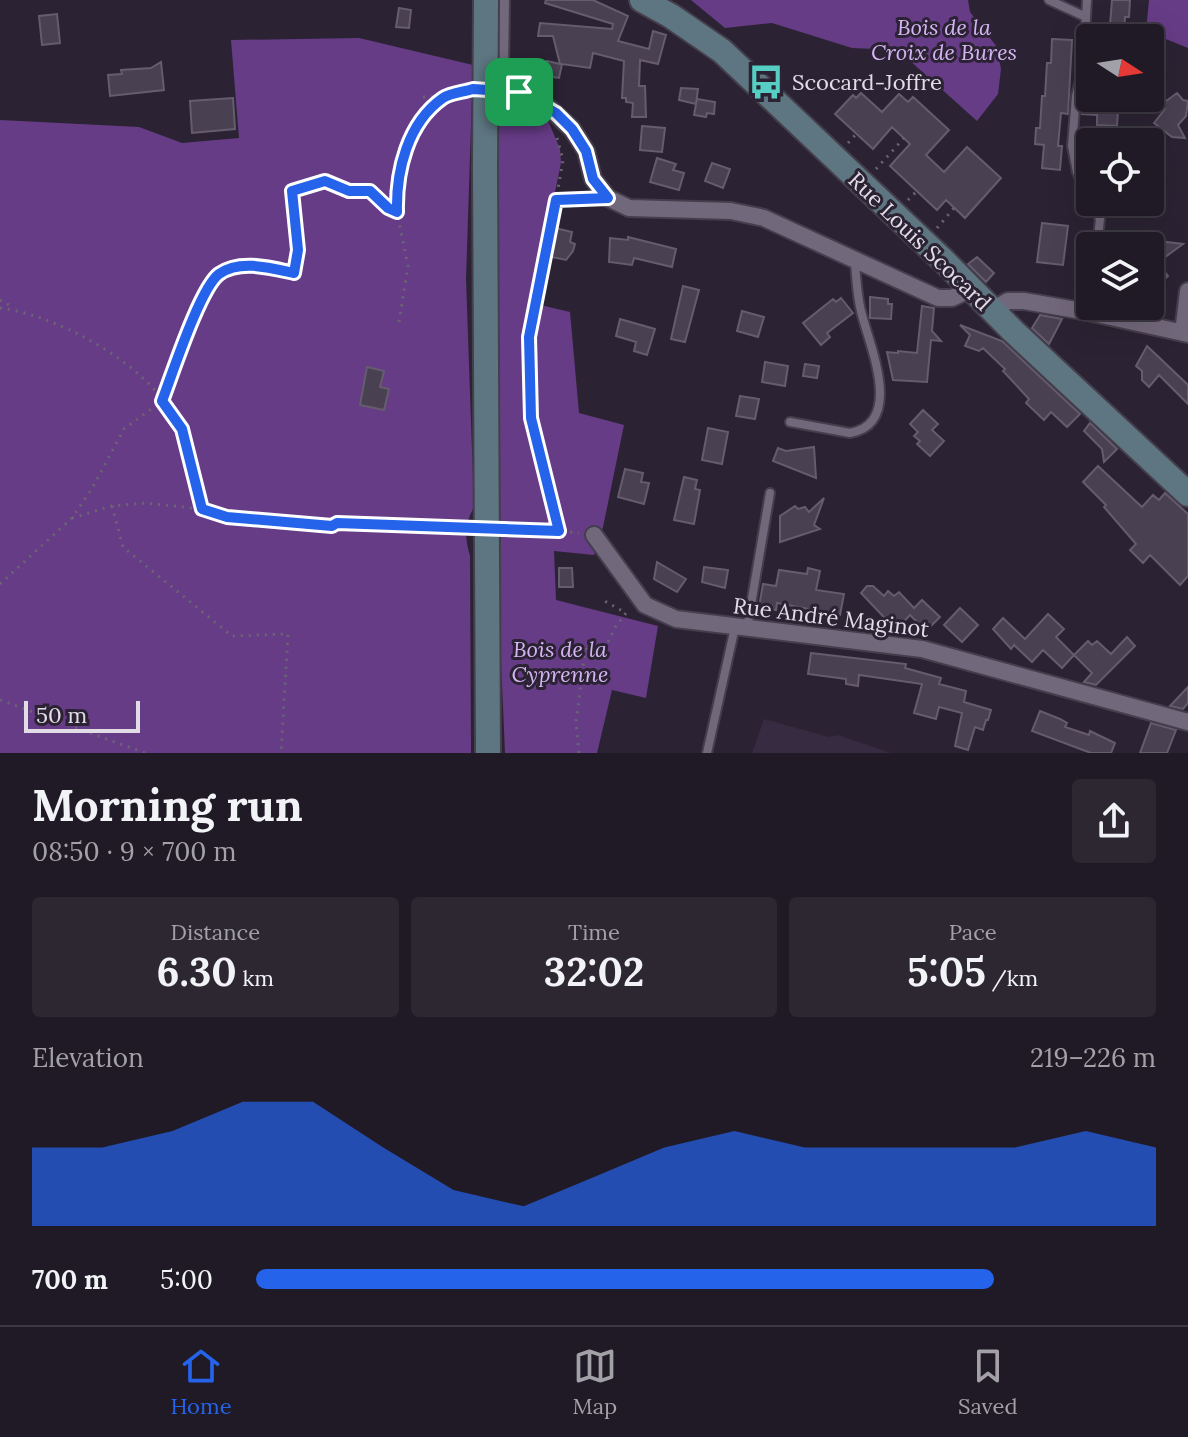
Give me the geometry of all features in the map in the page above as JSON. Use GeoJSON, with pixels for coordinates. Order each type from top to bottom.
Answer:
{"type":"FeatureCollection","features":[{"type":"Feature","properties":{"kind":"main road"},"geometry":{"type":"LineString","coordinates":[[486,0],[488,753]]}},
{"type":"Feature","properties":{"kind":"main road","name":"Rue Louis Scocard"},"geometry":{"type":"LineString","coordinates":[[642,0],[722,51],[1188,494]]}},
{"type":"Feature","properties":{"kind":"street"},"geometry":{"type":"LineString","coordinates":[[501,0],[500,69],[519,92],[549,108],[572,129],[586,151],[593,179],[608,198],[629,208],[731,211],[764,218],[938,298],[952,298],[971,289]]}},
{"type":"Feature","properties":{"kind":"street"},"geometry":{"type":"LineString","coordinates":[[1140,320],[1185,334],[1188,291]]}},
{"type":"Feature","properties":{"kind":"street"},"geometry":{"type":"LineString","coordinates":[[992,310],[1008,301],[1076,303]]}},
{"type":"Feature","properties":{"kind":"street","name":"Rue André Maginot"},"geometry":{"type":"LineString","coordinates":[[594,535],[645,605],[676,619],[922,649],[1188,722]]}},
{"type":"Feature","properties":{"kind":"lane"},"geometry":{"type":"LineString","coordinates":[[1049,0],[1086,17]]}},
{"type":"Feature","properties":{"kind":"lane"},"geometry":{"type":"LineString","coordinates":[[1076,167],[1072,146],[1076,96],[1083,70],[1087,0]]}},
{"type":"Feature","properties":{"kind":"lane"},"geometry":{"type":"LineString","coordinates":[[556,200],[608,198]]}},
{"type":"Feature","properties":{"kind":"lane"},"geometry":{"type":"LineString","coordinates":[[790,422],[859,432],[872,423],[879,406],[881,382],[861,310],[855,260]]}},
{"type":"Feature","properties":{"kind":"lane"},"geometry":{"type":"LineString","coordinates":[[707,753],[741,628],[770,493]]}},
{"type":"Feature","properties":{"kind":"path"},"geometry":{"type":"LineString","coordinates":[[423,97],[444,97],[473,89]]}},
{"type":"Feature","properties":{"kind":"path"},"geometry":{"type":"LineString","coordinates":[[399,322],[408,266],[397,212],[397,184],[405,150],[424,118],[444,97]]}},
{"type":"Feature","properties":{"kind":"path"},"geometry":{"type":"LineString","coordinates":[[549,108],[563,160],[529,337],[531,418],[559,531]]}},
{"type":"Feature","properties":{"kind":"path"},"geometry":{"type":"LineString","coordinates":[[862,184],[904,138]]}},
{"type":"Feature","properties":{"kind":"path"},"geometry":{"type":"LineString","coordinates":[[0,584],[72,518],[124,429],[162,401],[205,293],[219,274],[237,267],[260,266],[294,273],[298,250],[292,191],[325,181],[349,191],[370,191],[397,212]]}},
{"type":"Feature","properties":{"kind":"path"},"geometry":{"type":"LineString","coordinates":[[924,242],[954,208]]}},
{"type":"Feature","properties":{"kind":"path"},"geometry":{"type":"LineString","coordinates":[[0,300],[88,339],[133,367],[182,429],[202,509]]}},
{"type":"Feature","properties":{"kind":"path"},"geometry":{"type":"LineString","coordinates":[[0,308],[17,310]]}},
{"type":"Feature","properties":{"kind":"path"},"geometry":{"type":"LineString","coordinates":[[72,518],[112,506],[146,503],[337,523],[594,535]]}},
{"type":"Feature","properties":{"kind":"path"},"geometry":{"type":"LineString","coordinates":[[112,506],[123,547],[232,636],[288,634],[281,753]]}},
{"type":"Feature","properties":{"kind":"path"},"geometry":{"type":"LineString","coordinates":[[579,753],[576,722],[586,644],[605,648],[626,613],[601,599]]}},
{"type":"Feature","properties":{"kind":"path"},"geometry":{"type":"LineString","coordinates":[[0,700],[145,753]]}},
{"type":"Feature","properties":{"kind":"shaded area"},"geometry":{"type":"Polygon","coordinates":[[[764,719],[829,737],[838,735],[891,753],[752,753],[764,719]]]}},
{"type":"Feature","properties":{"kind":"green space","name":"Bois de la Croix de Bures"},"geometry":{"type":"Polygon","coordinates":[[[691,0],[968,0],[970,12],[997,47],[1001,69],[998,94],[977,121],[898,50],[852,48],[772,23],[725,28],[691,0]]]}},
{"type":"Feature","properties":{"kind":"green space"},"geometry":{"type":"Polygon","coordinates":[[[1149,0],[1188,0],[1188,48],[1164,38],[1164,24],[1147,24],[1149,0]]]}},
{"type":"Feature","properties":{"kind":"green space","name":"Bois de la Cyprenne"},"geometry":{"type":"Polygon","coordinates":[[[359,38],[473,65],[466,279],[474,507],[466,536],[470,556],[471,753],[0,753],[0,120],[139,127],[182,143],[239,138],[231,40],[359,38]]]}},
{"type":"Feature","properties":{"kind":"green space","name":"Bois de la Cyprenne"},"geometry":{"type":"Polygon","coordinates":[[[496,97],[544,111],[560,149],[561,163],[532,303],[570,312],[579,413],[624,425],[603,527],[594,555],[554,551],[556,600],[658,626],[646,698],[612,690],[597,753],[505,753],[496,546],[501,540],[496,97]]]}},
{"type":"Feature","properties":{"kind":"building"},"geometry":{"type":"Polygon","coordinates":[[[546,0],[593,0],[628,16],[618,41],[649,49],[653,31],[666,35],[658,64],[640,60],[639,86],[645,86],[646,117],[632,117],[633,103],[622,98],[624,61],[593,53],[590,68],[562,64],[559,78],[545,76],[547,61],[560,64],[553,36],[538,36],[540,23],[612,29],[613,24],[545,3],[546,0]]]}},
{"type":"Feature","properties":{"kind":"building"},"geometry":{"type":"Polygon","coordinates":[[[1112,0],[1130,0],[1129,17],[1125,17],[1125,24],[1110,24],[1112,0]]]}},
{"type":"Feature","properties":{"kind":"building"},"geometry":{"type":"Polygon","coordinates":[[[399,8],[411,10],[409,28],[396,27],[399,8]]]}},
{"type":"Feature","properties":{"kind":"building"},"geometry":{"type":"Polygon","coordinates":[[[57,14],[60,43],[42,45],[39,16],[57,14]]]}},
{"type":"Feature","properties":{"kind":"building"},"geometry":{"type":"Polygon","coordinates":[[[1052,39],[1072,40],[1068,114],[1061,113],[1058,146],[1062,146],[1060,170],[1042,168],[1044,145],[1035,144],[1036,128],[1040,128],[1042,96],[1045,96],[1047,63],[1051,63],[1052,39]]]}},
{"type":"Feature","properties":{"kind":"building"},"geometry":{"type":"Polygon","coordinates":[[[161,62],[164,90],[110,96],[108,75],[122,74],[121,70],[151,68],[161,62]]]}},
{"type":"Feature","properties":{"kind":"building"},"geometry":{"type":"Polygon","coordinates":[[[681,88],[698,89],[696,104],[679,100],[681,88]]]}},
{"type":"Feature","properties":{"kind":"building"},"geometry":{"type":"Polygon","coordinates":[[[861,93],[882,112],[899,94],[908,102],[913,97],[949,130],[926,155],[944,172],[967,147],[1001,178],[965,218],[946,200],[937,210],[890,166],[910,144],[892,127],[873,149],[835,114],[853,95],[856,98],[861,93]]]}},
{"type":"Feature","properties":{"kind":"building"},"geometry":{"type":"Polygon","coordinates":[[[1177,93],[1188,101],[1186,116],[1178,125],[1185,138],[1172,137],[1154,123],[1164,112],[1164,103],[1177,93]]]}},
{"type":"Feature","properties":{"kind":"building"},"geometry":{"type":"Polygon","coordinates":[[[233,98],[235,129],[192,133],[190,101],[233,98]]]}},
{"type":"Feature","properties":{"kind":"building"},"geometry":{"type":"Polygon","coordinates":[[[697,99],[715,102],[714,114],[707,113],[706,117],[694,115],[697,99]]]}},
{"type":"Feature","properties":{"kind":"building"},"geometry":{"type":"Polygon","coordinates":[[[1118,112],[1117,126],[1097,125],[1097,115],[1082,114],[1118,112]]]}},
{"type":"Feature","properties":{"kind":"building"},"geometry":{"type":"Polygon","coordinates":[[[642,126],[665,128],[662,152],[640,150],[642,126]]]}},
{"type":"Feature","properties":{"kind":"building"},"geometry":{"type":"Polygon","coordinates":[[[657,158],[676,164],[673,170],[684,173],[679,190],[650,182],[657,158]]]}},
{"type":"Feature","properties":{"kind":"building"},"geometry":{"type":"Polygon","coordinates":[[[712,163],[730,169],[723,188],[705,181],[712,163]]]}},
{"type":"Feature","properties":{"kind":"building"},"geometry":{"type":"Polygon","coordinates":[[[1042,223],[1068,226],[1063,265],[1037,262],[1042,223]]]}},
{"type":"Feature","properties":{"kind":"building"},"geometry":{"type":"Polygon","coordinates":[[[552,229],[572,232],[570,242],[575,244],[566,260],[547,256],[552,229]]]}},
{"type":"Feature","properties":{"kind":"building"},"geometry":{"type":"Polygon","coordinates":[[[628,237],[676,249],[672,267],[634,258],[632,265],[609,262],[610,238],[628,240],[628,237]]]}},
{"type":"Feature","properties":{"kind":"building"},"geometry":{"type":"Polygon","coordinates":[[[1164,242],[1183,244],[1164,258],[1164,242]]]}},
{"type":"Feature","properties":{"kind":"building"},"geometry":{"type":"Polygon","coordinates":[[[977,257],[994,273],[986,282],[968,264],[977,257]]]}},
{"type":"Feature","properties":{"kind":"building"},"geometry":{"type":"Polygon","coordinates":[[[683,286],[699,290],[685,342],[671,339],[683,286]]]}},
{"type":"Feature","properties":{"kind":"building"},"geometry":{"type":"Polygon","coordinates":[[[870,297],[888,299],[888,304],[892,304],[891,319],[870,318],[870,297]]]}},
{"type":"Feature","properties":{"kind":"building"},"geometry":{"type":"Polygon","coordinates":[[[841,298],[853,313],[827,333],[830,337],[821,345],[803,323],[833,299],[836,302],[841,298]]]}},
{"type":"Feature","properties":{"kind":"building"},"geometry":{"type":"Polygon","coordinates":[[[922,306],[934,308],[932,331],[941,341],[931,340],[927,382],[893,380],[887,352],[917,353],[922,306]]]}},
{"type":"Feature","properties":{"kind":"building"},"geometry":{"type":"Polygon","coordinates":[[[742,311],[764,317],[758,337],[737,331],[742,311]]]}},
{"type":"Feature","properties":{"kind":"building"},"geometry":{"type":"Polygon","coordinates":[[[1040,315],[1062,319],[1049,344],[1032,328],[1040,315]]]}},
{"type":"Feature","properties":{"kind":"building"},"geometry":{"type":"Polygon","coordinates":[[[620,319],[655,329],[647,355],[634,351],[636,342],[616,336],[620,319]]]}},
{"type":"Feature","properties":{"kind":"building"},"geometry":{"type":"Polygon","coordinates":[[[960,325],[1002,341],[1080,414],[1067,427],[1051,412],[1044,420],[1026,403],[1029,399],[1003,371],[1005,369],[983,348],[979,351],[965,346],[970,335],[960,325]]]}},
{"type":"Feature","properties":{"kind":"building"},"geometry":{"type":"Polygon","coordinates":[[[1147,346],[1188,385],[1188,404],[1159,375],[1149,387],[1142,380],[1142,371],[1136,366],[1147,346]]]}},
{"type":"Feature","properties":{"kind":"building"},"geometry":{"type":"Polygon","coordinates":[[[765,362],[788,366],[785,386],[762,382],[765,362]]]}},
{"type":"Feature","properties":{"kind":"building"},"geometry":{"type":"Polygon","coordinates":[[[805,364],[819,366],[817,378],[803,376],[805,364]]]}},
{"type":"Feature","properties":{"kind":"building"},"geometry":{"type":"Polygon","coordinates":[[[367,367],[384,371],[380,387],[389,389],[384,410],[360,405],[367,367]]]}},
{"type":"Feature","properties":{"kind":"building"},"geometry":{"type":"Polygon","coordinates":[[[740,396],[759,399],[755,419],[736,416],[740,396]]]}},
{"type":"Feature","properties":{"kind":"building"},"geometry":{"type":"Polygon","coordinates":[[[923,410],[938,424],[932,430],[944,441],[930,456],[917,444],[920,441],[914,436],[918,432],[910,424],[923,410]]]}},
{"type":"Feature","properties":{"kind":"building"},"geometry":{"type":"Polygon","coordinates":[[[1090,423],[1117,449],[1104,462],[1102,449],[1084,431],[1090,423]]]}},
{"type":"Feature","properties":{"kind":"building"},"geometry":{"type":"Polygon","coordinates":[[[708,428],[728,432],[722,464],[702,460],[708,428]]]}},
{"type":"Feature","properties":{"kind":"building"},"geometry":{"type":"Polygon","coordinates":[[[814,447],[816,478],[773,461],[778,448],[786,451],[814,447]]]}},
{"type":"Feature","properties":{"kind":"building"},"geometry":{"type":"Polygon","coordinates":[[[1098,466],[1142,507],[1153,495],[1159,500],[1165,493],[1188,514],[1188,576],[1180,585],[1150,555],[1143,563],[1130,550],[1136,544],[1104,507],[1106,505],[1083,482],[1098,466]]]}},
{"type":"Feature","properties":{"kind":"building"},"geometry":{"type":"Polygon","coordinates":[[[625,469],[643,473],[641,482],[649,483],[644,504],[618,497],[625,469]]]}},
{"type":"Feature","properties":{"kind":"building"},"geometry":{"type":"Polygon","coordinates":[[[684,477],[697,480],[695,489],[700,490],[694,524],[674,520],[684,477]]]}},
{"type":"Feature","properties":{"kind":"building"},"geometry":{"type":"Polygon","coordinates":[[[824,498],[814,525],[820,529],[780,542],[780,516],[795,506],[798,509],[805,507],[809,512],[824,498]]]}},
{"type":"Feature","properties":{"kind":"building"},"geometry":{"type":"Polygon","coordinates":[[[657,562],[686,579],[677,592],[654,579],[657,562]]]}},
{"type":"Feature","properties":{"kind":"building"},"geometry":{"type":"Polygon","coordinates":[[[704,567],[728,570],[725,588],[702,582],[704,567]]]}},
{"type":"Feature","properties":{"kind":"building"},"geometry":{"type":"Polygon","coordinates":[[[559,568],[572,568],[573,587],[559,587],[559,568]]]}},
{"type":"Feature","properties":{"kind":"building"},"geometry":{"type":"Polygon","coordinates":[[[808,568],[820,571],[816,590],[844,594],[840,615],[777,603],[776,610],[759,607],[763,584],[776,586],[779,570],[807,574],[808,568]]]}},
{"type":"Feature","properties":{"kind":"building"},"geometry":{"type":"Polygon","coordinates":[[[867,586],[873,586],[884,596],[888,591],[894,596],[899,592],[914,608],[922,600],[940,617],[930,627],[925,623],[921,626],[910,615],[896,630],[861,593],[867,586]]]}},
{"type":"Feature","properties":{"kind":"building"},"geometry":{"type":"Polygon","coordinates":[[[960,608],[978,625],[962,642],[944,625],[960,608]]]}},
{"type":"Feature","properties":{"kind":"building"},"geometry":{"type":"Polygon","coordinates":[[[1048,614],[1064,629],[1056,637],[1074,655],[1062,668],[1043,650],[1032,662],[1014,645],[1011,649],[993,629],[1003,618],[1025,639],[1048,614]]]}},
{"type":"Feature","properties":{"kind":"building"},"geometry":{"type":"Polygon","coordinates":[[[1127,637],[1135,646],[1096,685],[1084,682],[1092,673],[1074,655],[1088,641],[1092,645],[1097,641],[1111,654],[1127,637]]]}},
{"type":"Feature","properties":{"kind":"building"},"geometry":{"type":"Polygon","coordinates":[[[811,653],[906,664],[905,668],[941,678],[939,684],[966,691],[964,702],[991,710],[988,720],[983,730],[975,727],[968,750],[955,746],[962,713],[939,707],[936,719],[914,713],[922,684],[859,675],[858,686],[846,684],[846,679],[808,674],[811,653]]]}},
{"type":"Feature","properties":{"kind":"building"},"geometry":{"type":"Polygon","coordinates":[[[1188,687],[1188,703],[1183,709],[1170,706],[1188,687]]]}},
{"type":"Feature","properties":{"kind":"building"},"geometry":{"type":"Polygon","coordinates":[[[1040,711],[1067,723],[1065,727],[1089,735],[1090,731],[1115,743],[1111,753],[1091,753],[1032,731],[1040,711]]]}},
{"type":"Feature","properties":{"kind":"building"},"geometry":{"type":"Polygon","coordinates":[[[1151,723],[1176,730],[1167,753],[1140,753],[1151,723]]]}},
{"type":"Feature","properties":{"kind":"waterway"},"geometry":{"type":"LineString","coordinates":[[529,337],[555,201]]}},
{"type":"Feature","properties":{"kind":"place","name":"Scocard-Joffre"},"geometry":{"type":"Point","coordinates":[766,82]}},
{"type":"Feature","properties":{"kind":"route"},"geometry":{"type":"LineString","coordinates":[[473,89],[519,92],[549,108],[572,129],[586,151],[593,179],[608,198],[556,200],[529,337],[531,418],[559,531],[337,523],[332,526],[227,517],[202,509],[182,429],[162,401],[205,293],[219,274],[237,267],[260,266],[294,273],[298,250],[292,191],[325,181],[349,191],[370,191],[397,212],[397,184],[405,150],[424,118],[444,97],[473,89]]}}]}
